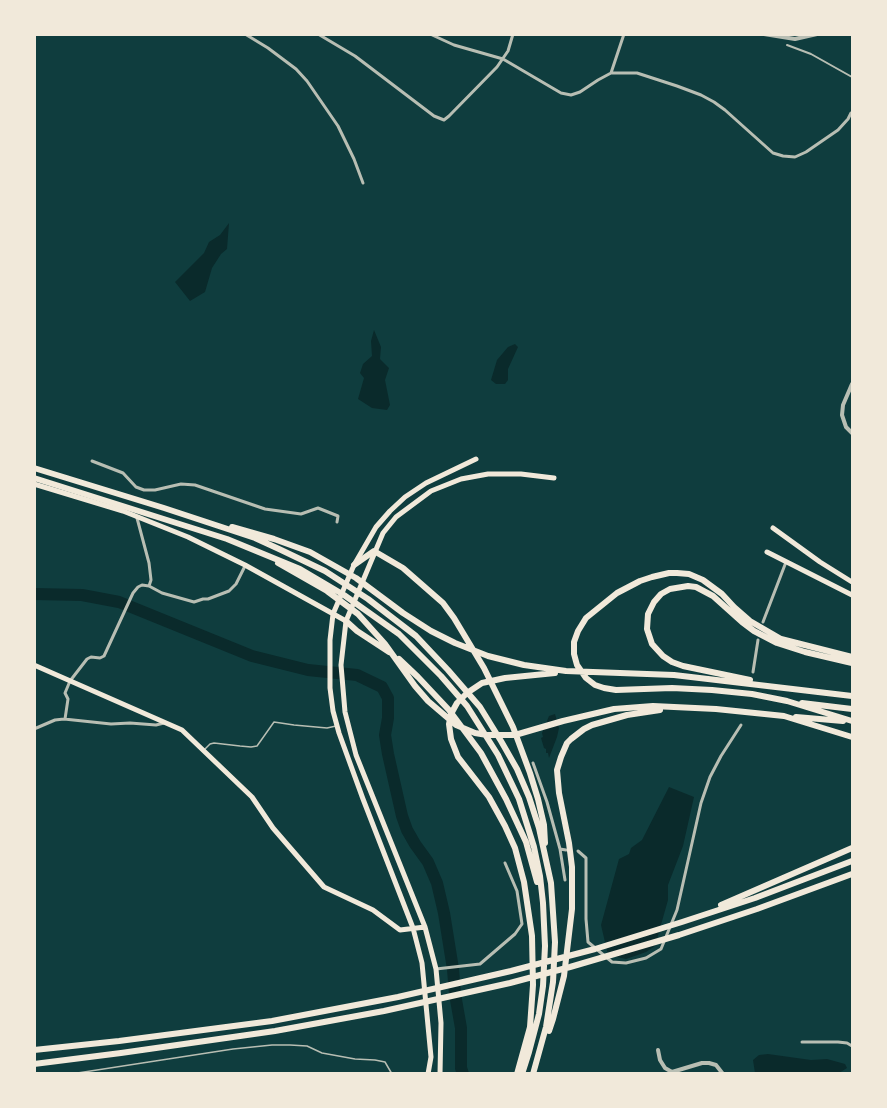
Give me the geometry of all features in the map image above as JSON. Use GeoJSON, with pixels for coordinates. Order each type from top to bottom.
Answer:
{"type":"FeatureCollection","features":[{"type":"Feature","properties":{"kind":"highway"},"geometry":{"type":"LineString","coordinates":[[34,468],[255,538],[325,571],[350,586],[416,636],[480,707],[517,769],[532,807],[551,883],[555,952],[553,982],[546,1028],[537,1062]]}},
{"type":"Feature","properties":{"kind":"highway"},"geometry":{"type":"LineString","coordinates":[[34,478],[189,526],[251,548],[300,569],[363,607],[399,634],[441,676],[480,725],[498,755],[519,799],[534,848],[543,903],[545,946],[543,986],[539,1014],[522,1074]]}},
{"type":"Feature","properties":{"kind":"highway"},"geometry":{"type":"LineString","coordinates":[[164,508],[193,514],[310,552],[356,578],[431,631],[474,651],[509,662],[566,672]]}},
{"type":"Feature","properties":{"kind":"highway"},"geometry":{"type":"LineString","coordinates":[[251,548],[327,591],[358,614],[385,644],[422,695],[456,725],[475,733],[506,736],[614,709],[630,708],[685,707],[852,722]]}},
{"type":"Feature","properties":{"kind":"highway"},"geometry":{"type":"LineString","coordinates":[[354,565],[374,551],[403,568],[443,603],[462,631],[504,706],[530,772],[544,825],[546,857]]}},
{"type":"Feature","properties":{"kind":"highway"},"geometry":{"type":"LineString","coordinates":[[852,657],[781,639],[750,621],[722,594],[703,580],[689,574],[669,573],[640,581],[617,593],[586,618],[574,642],[577,665],[586,678],[604,688],[712,690],[852,709]]}},
{"type":"Feature","properties":{"kind":"highway"},"geometry":{"type":"LineString","coordinates":[[788,688],[672,662],[652,644],[647,629],[648,614],[654,602],[670,589],[696,587],[713,596],[748,627],[777,643],[852,663]]}},
{"type":"Feature","properties":{"kind":"highway"},"geometry":{"type":"LineString","coordinates":[[346,621],[404,663],[441,701],[470,736],[502,792],[526,842],[543,903]]}},
{"type":"Feature","properties":{"kind":"highway"},"geometry":{"type":"LineString","coordinates":[[517,1074],[530,1027],[533,985],[532,936],[524,882],[515,848],[496,809],[462,763],[452,745],[451,714],[457,703],[466,693],[482,683],[505,678],[566,672],[674,675],[852,696]]}},
{"type":"Feature","properties":{"kind":"highway"},"geometry":{"type":"LineString","coordinates":[[787,701],[852,722]]}},
{"type":"Feature","properties":{"kind":"highway"},"geometry":{"type":"LineString","coordinates":[[533,1074],[561,990],[572,909],[572,867],[557,770],[561,757],[571,739],[584,729],[599,722],[636,713],[685,707]]}},
{"type":"Feature","properties":{"kind":"highway"},"geometry":{"type":"LineString","coordinates":[[784,716],[852,737]]}},
{"type":"Feature","properties":{"kind":"highway"},"geometry":{"type":"LineString","coordinates":[[682,922],[852,848]]}},
{"type":"Feature","properties":{"kind":"highway"},"geometry":{"type":"LineString","coordinates":[[34,1050],[272,1021],[398,997],[595,949],[755,898],[852,861]]}},
{"type":"Feature","properties":{"kind":"highway"},"geometry":{"type":"LineString","coordinates":[[34,1064],[275,1031],[384,1011],[520,980],[679,935],[757,909],[852,873]]}},
{"type":"Feature","properties":{"kind":"main road"},"geometry":{"type":"LineString","coordinates":[[428,1074],[431,1057],[422,963],[413,928],[337,725],[330,688],[330,640],[333,614],[354,565],[376,527],[405,497],[426,483],[476,459]]}},
{"type":"Feature","properties":{"kind":"main road"},"geometry":{"type":"LineString","coordinates":[[440,1074],[441,1023],[436,969],[425,927],[356,755],[345,712],[341,665],[346,621],[383,532],[396,517],[431,491],[461,479],[488,474],[521,474],[554,478]]}},
{"type":"Feature","properties":{"kind":"main road"},"geometry":{"type":"LineString","coordinates":[[34,484],[123,511],[188,537],[245,565],[346,621]]}},
{"type":"Feature","properties":{"kind":"main road"},"geometry":{"type":"LineString","coordinates":[[773,528],[852,582]]}},
{"type":"Feature","properties":{"kind":"main road"},"geometry":{"type":"LineString","coordinates":[[767,552],[852,595]]}},
{"type":"Feature","properties":{"kind":"main road"},"geometry":{"type":"LineString","coordinates":[[34,665],[182,730],[252,796],[273,828],[324,887],[373,910],[400,930],[425,927]]}},
{"type":"Feature","properties":{"kind":"street"},"geometry":{"type":"LineString","coordinates":[[244,34],[268,48],[296,69],[307,81],[338,126],[363,183]]}},
{"type":"Feature","properties":{"kind":"street"},"geometry":{"type":"LineString","coordinates":[[318,34],[355,56],[427,110],[444,120],[497,67],[508,51],[513,34]]}},
{"type":"Feature","properties":{"kind":"street"},"geometry":{"type":"LineString","coordinates":[[430,34],[454,45],[503,59],[561,93],[571,95],[580,92],[611,73],[637,73],[701,95],[725,110],[773,153],[783,156],[795,157],[806,152],[838,130],[852,111]]}},
{"type":"Feature","properties":{"kind":"street"},"geometry":{"type":"LineString","coordinates":[[611,73],[624,34]]}},
{"type":"Feature","properties":{"kind":"street"},"geometry":{"type":"LineString","coordinates":[[764,34],[795,39],[817,34]]}},
{"type":"Feature","properties":{"kind":"street"},"geometry":{"type":"LineString","coordinates":[[787,45],[811,54],[852,77]]}},
{"type":"Feature","properties":{"kind":"street"},"geometry":{"type":"LineString","coordinates":[[852,384],[843,405],[842,415],[846,427],[852,433]]}},
{"type":"Feature","properties":{"kind":"street"},"geometry":{"type":"LineString","coordinates":[[92,461],[123,473],[135,487],[144,490],[181,484],[195,485],[265,509],[301,514],[318,508],[338,516],[338,522]]}},
{"type":"Feature","properties":{"kind":"street"},"geometry":{"type":"LineString","coordinates":[[137,517],[151,580],[149,586]]}},
{"type":"Feature","properties":{"kind":"street"},"geometry":{"type":"LineString","coordinates":[[763,622],[786,562]]}},
{"type":"Feature","properties":{"kind":"street"},"geometry":{"type":"LineString","coordinates":[[65,719],[68,699],[65,693],[70,681],[87,659],[104,656],[133,593],[138,587],[149,586],[162,593],[194,602],[229,591],[236,584],[245,565]]}},
{"type":"Feature","properties":{"kind":"street"},"geometry":{"type":"LineString","coordinates":[[753,672],[758,640]]}},
{"type":"Feature","properties":{"kind":"street"},"geometry":{"type":"LineString","coordinates":[[34,729],[55,720],[65,719],[111,724],[156,725],[166,722]]}},
{"type":"Feature","properties":{"kind":"street"},"geometry":{"type":"LineString","coordinates":[[578,851],[586,858],[588,942],[612,962],[626,963],[646,958],[661,949],[677,910],[701,803],[707,786],[721,756],[741,725]]}},
{"type":"Feature","properties":{"kind":"street"},"geometry":{"type":"LineString","coordinates":[[533,763],[560,849],[565,880]]}},
{"type":"Feature","properties":{"kind":"street"},"geometry":{"type":"LineString","coordinates":[[560,849],[566,850]]}},
{"type":"Feature","properties":{"kind":"street"},"geometry":{"type":"LineString","coordinates":[[436,969],[480,964],[515,934],[522,924],[517,891],[505,863]]}},
{"type":"Feature","properties":{"kind":"street"},"geometry":{"type":"LineString","coordinates":[[802,1042],[838,1042],[852,1046]]}},
{"type":"Feature","properties":{"kind":"street"},"geometry":{"type":"LineString","coordinates":[[658,1050],[665,1068],[672,1072],[709,1063],[716,1065],[723,1074]]}},
{"type":"Feature","properties":{"kind":"lane"},"geometry":{"type":"LineString","coordinates":[[203,750],[214,743],[240,747],[256,746],[274,722],[327,728],[337,725]]}},
{"type":"Feature","properties":{"kind":"lane"},"geometry":{"type":"LineString","coordinates":[[71,1074],[272,1045],[307,1046],[322,1053],[385,1062],[392,1074]]}},
{"type":"Feature","properties":{"kind":"water"},"geometry":{"type":"Polygon","coordinates":[[[229,223],[227,249],[212,268],[205,292],[190,301],[175,282],[204,253],[209,242],[220,235],[229,223]]]}},
{"type":"Feature","properties":{"kind":"water"},"geometry":{"type":"Polygon","coordinates":[[[374,330],[381,347],[380,359],[389,368],[385,380],[390,405],[387,410],[372,408],[358,399],[364,378],[360,373],[363,364],[372,356],[371,341],[374,330]]]}},
{"type":"Feature","properties":{"kind":"water"},"geometry":{"type":"Polygon","coordinates":[[[515,344],[518,347],[508,369],[508,380],[505,384],[496,384],[491,380],[497,360],[508,347],[515,344]]]}},
{"type":"Feature","properties":{"kind":"water"},"geometry":{"type":"Polygon","coordinates":[[[555,714],[559,728],[549,758],[541,738],[549,716],[555,714]]]}},
{"type":"Feature","properties":{"kind":"water"},"geometry":{"type":"Polygon","coordinates":[[[669,787],[694,797],[683,846],[668,885],[668,900],[655,946],[626,959],[608,955],[601,925],[619,859],[629,854],[631,848],[642,840],[669,787]]]}},
{"type":"Feature","properties":{"kind":"water"},"geometry":{"type":"Polygon","coordinates":[[[768,1054],[811,1060],[827,1059],[845,1064],[847,1068],[839,1073],[755,1073],[753,1060],[759,1055],[768,1054]]]}},
{"type":"Feature","properties":{"kind":"waterway"},"geometry":{"type":"LineString","coordinates":[[34,594],[82,595],[119,602],[252,656],[308,670],[357,675],[382,687],[388,698],[385,735],[402,816],[407,830],[428,862],[437,883],[444,913],[461,1028],[463,1074]]}}]}
